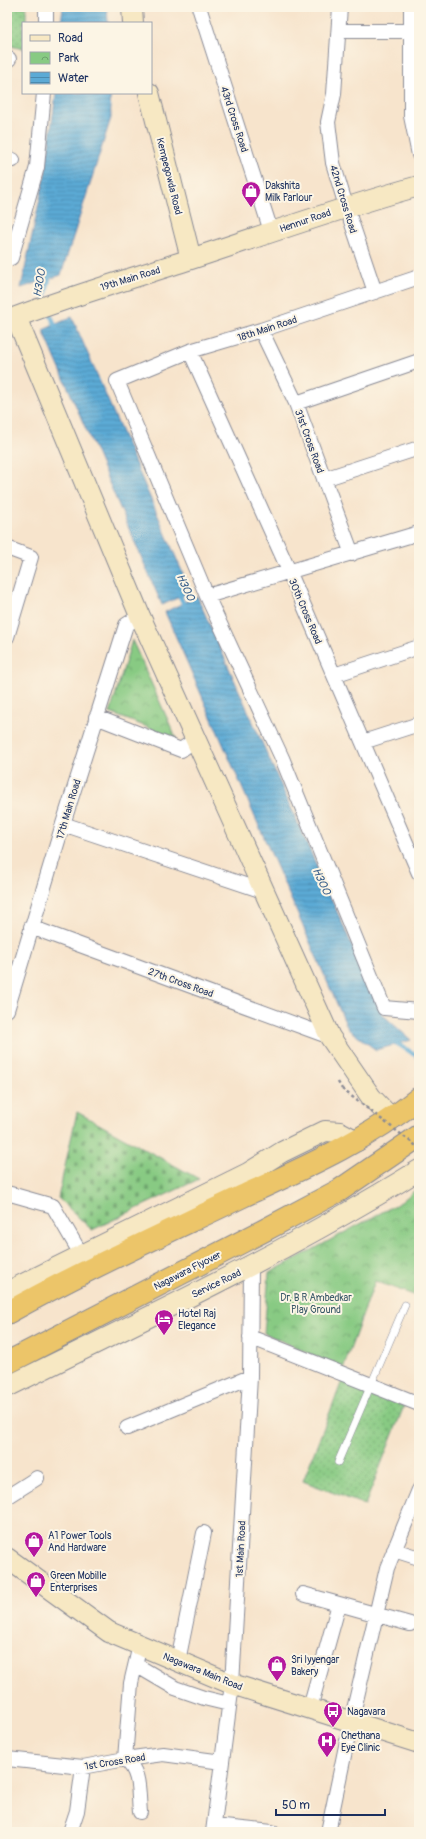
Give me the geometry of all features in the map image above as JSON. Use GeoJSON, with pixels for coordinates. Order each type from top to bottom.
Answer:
{"type":"FeatureCollection","features":[{"type":"Feature","properties":{"kind":"highway"},"geometry":{"type":"LineString","coordinates":[[7,1313],[31,1299],[118,1255],[338,1152],[392,1119],[419,1098]]}},
{"type":"Feature","properties":{"kind":"highway","name":"Nagawara Flyover"},"geometry":{"type":"LineString","coordinates":[[7,1363],[340,1190],[419,1136]]}},
{"type":"Feature","properties":{"kind":"street"},"geometry":{"type":"LineString","coordinates":[[46,7],[46,22]]}},
{"type":"Feature","properties":{"kind":"street"},"geometry":{"type":"LineString","coordinates":[[132,7],[133,22]]}},
{"type":"Feature","properties":{"kind":"street","name":"43rd Cross Road"},"geometry":{"type":"LineString","coordinates":[[199,7],[271,231]]}},
{"type":"Feature","properties":{"kind":"street","name":"42nd Cross Road"},"geometry":{"type":"LineString","coordinates":[[340,7],[340,31],[334,94],[328,122],[333,163],[375,292]]}},
{"type":"Feature","properties":{"kind":"street"},"geometry":{"type":"LineString","coordinates":[[411,7],[411,116],[419,155]]}},
{"type":"Feature","properties":{"kind":"street"},"geometry":{"type":"LineString","coordinates":[[340,31],[411,31]]}},
{"type":"Feature","properties":{"kind":"street"},"geometry":{"type":"LineString","coordinates":[[12,258],[37,167],[44,94]]}},
{"type":"Feature","properties":{"kind":"street","name":"Kempegowda Road"},"geometry":{"type":"LineString","coordinates":[[149,94],[192,259]]}},
{"type":"Feature","properties":{"kind":"street","name":"Hennur Road"},"geometry":{"type":"LineString","coordinates":[[192,259],[346,206],[419,186]]}},
{"type":"Feature","properties":{"kind":"street","name":"19th Main Road"},"geometry":{"type":"LineString","coordinates":[[140,616],[16,317],[69,297],[192,259]]}},
{"type":"Feature","properties":{"kind":"street","name":"18th Main Road"},"geometry":{"type":"LineString","coordinates":[[207,596],[117,381],[190,351],[261,330],[419,278]]}},
{"type":"Feature","properties":{"kind":"street","name":"31st Cross Road"},"geometry":{"type":"LineString","coordinates":[[261,330],[296,403],[352,554]]}},
{"type":"Feature","properties":{"kind":"street","name":"30th Cross Road"},"geometry":{"type":"LineString","coordinates":[[190,351],[289,571],[363,742],[415,852],[419,873]]}},
{"type":"Feature","properties":{"kind":"street"},"geometry":{"type":"LineString","coordinates":[[296,403],[419,361]]}},
{"type":"Feature","properties":{"kind":"street"},"geometry":{"type":"LineString","coordinates":[[324,480],[419,448]]}},
{"type":"Feature","properties":{"kind":"street"},"geometry":{"type":"LineString","coordinates":[[419,533],[207,596],[282,758],[384,1008],[419,1011]]}},
{"type":"Feature","properties":{"kind":"street"},"geometry":{"type":"LineString","coordinates":[[7,548],[31,557],[7,637]]}},
{"type":"Feature","properties":{"kind":"street"},"geometry":{"type":"LineString","coordinates":[[140,616],[266,892],[330,1037],[370,1097],[392,1119]]}},
{"type":"Feature","properties":{"kind":"street","name":"17th Main Road"},"geometry":{"type":"LineString","coordinates":[[7,1010],[96,717],[126,625],[140,616]]}},
{"type":"Feature","properties":{"kind":"street"},"geometry":{"type":"LineString","coordinates":[[334,675],[419,647]]}},
{"type":"Feature","properties":{"kind":"street"},"geometry":{"type":"LineString","coordinates":[[96,717],[181,750],[196,739]]}},
{"type":"Feature","properties":{"kind":"street"},"geometry":{"type":"LineString","coordinates":[[363,742],[419,724]]}},
{"type":"Feature","properties":{"kind":"street"},"geometry":{"type":"LineString","coordinates":[[63,824],[266,892]]}},
{"type":"Feature","properties":{"kind":"street","name":"27th Cross Road"},"geometry":{"type":"LineString","coordinates":[[32,927],[330,1037]]}},
{"type":"Feature","properties":{"kind":"street"},"geometry":{"type":"LineString","coordinates":[[7,1292],[248,1173],[282,1152],[325,1131],[340,1132],[357,1141]]}},
{"type":"Feature","properties":{"kind":"street","name":"Service Road"},"geometry":{"type":"LineString","coordinates":[[7,1387],[251,1266],[419,1170]]}},
{"type":"Feature","properties":{"kind":"street"},"geometry":{"type":"LineString","coordinates":[[7,1193],[53,1206],[82,1256]]}},
{"type":"Feature","properties":{"kind":"street","name":"1st Main Road"},"geometry":{"type":"LineString","coordinates":[[214,1829],[232,1684],[250,1377],[251,1266]]}},
{"type":"Feature","properties":{"kind":"street"},"geometry":{"type":"LineString","coordinates":[[250,1337],[419,1404]]}},
{"type":"Feature","properties":{"kind":"street"},"geometry":{"type":"LineString","coordinates":[[127,1428],[250,1377]]}},
{"type":"Feature","properties":{"kind":"street"},"geometry":{"type":"LineString","coordinates":[[7,1496],[37,1478]]}},
{"type":"Feature","properties":{"kind":"street"},"geometry":{"type":"LineString","coordinates":[[328,1832],[351,1722],[387,1568],[419,1490]]}},
{"type":"Feature","properties":{"kind":"street"},"geometry":{"type":"LineString","coordinates":[[178,1661],[204,1533]]}},
{"type":"Feature","properties":{"kind":"street"},"geometry":{"type":"LineString","coordinates":[[394,1550],[419,1558]]}},
{"type":"Feature","properties":{"kind":"street","name":"Nagawara Main Road"},"geometry":{"type":"LineString","coordinates":[[7,1558],[109,1632],[232,1684],[419,1743]]}},
{"type":"Feature","properties":{"kind":"street"},"geometry":{"type":"LineString","coordinates":[[304,1594],[410,1624]]}},
{"type":"Feature","properties":{"kind":"street"},"geometry":{"type":"LineString","coordinates":[[310,1708],[339,1604]]}},
{"type":"Feature","properties":{"kind":"street"},"geometry":{"type":"LineString","coordinates":[[140,1645],[131,1684],[125,1759],[133,1765],[136,1773],[140,1812]]}},
{"type":"Feature","properties":{"kind":"street"},"geometry":{"type":"LineString","coordinates":[[136,1665],[175,1688],[204,1698],[229,1704]]}},
{"type":"Feature","properties":{"kind":"street","name":"1st Cross Road"},"geometry":{"type":"LineString","coordinates":[[7,1759],[83,1767],[163,1754],[222,1762]]}},
{"type":"Feature","properties":{"kind":"street"},"geometry":{"type":"LineString","coordinates":[[70,1832],[77,1811],[83,1767]]}},
{"type":"Feature","properties":{"kind":"street"},"geometry":{"type":"LineString","coordinates":[[214,1829],[272,1832]]}},
{"type":"Feature","properties":{"kind":"lane"},"geometry":{"type":"LineString","coordinates":[[338,1462],[405,1305]]}},
{"type":"Feature","properties":{"kind":"path"},"geometry":{"type":"LineString","coordinates":[[342,1089],[419,1148]]}},
{"type":"Feature","properties":{"kind":"green space"},"geometry":{"type":"Polygon","coordinates":[[[7,7],[26,7],[26,22],[22,22],[22,49],[7,45],[7,7]]]}},
{"type":"Feature","properties":{"kind":"green space"},"geometry":{"type":"Polygon","coordinates":[[[132,640],[176,738],[110,713],[132,640]]]}},
{"type":"Feature","properties":{"kind":"green space"},"geometry":{"type":"Polygon","coordinates":[[[77,1112],[199,1179],[92,1230],[58,1198],[77,1112]]]}},
{"type":"Feature","properties":{"kind":"green space","name":"Dr. B R Ambedkar Play Ground"},"geometry":{"type":"Polygon","coordinates":[[[419,1187],[419,1297],[375,1281],[343,1369],[264,1333],[269,1273],[401,1202],[419,1187]]]}},
{"type":"Feature","properties":{"kind":"green space"},"geometry":{"type":"Polygon","coordinates":[[[342,1381],[404,1406],[365,1505],[303,1481],[342,1381]]]}},
{"type":"Feature","properties":{"kind":"water"},"geometry":{"type":"Polygon","coordinates":[[[63,7],[107,7],[108,22],[61,22],[63,7]]]}},
{"type":"Feature","properties":{"kind":"water"},"geometry":{"type":"Polygon","coordinates":[[[56,94],[110,94],[111,118],[61,275],[21,288],[45,174],[56,94]]]}},
{"type":"Feature","properties":{"kind":"water"},"geometry":{"type":"Polygon","coordinates":[[[72,317],[191,592],[162,605],[43,330],[72,317]]]}},
{"type":"Feature","properties":{"kind":"water"},"geometry":{"type":"Polygon","coordinates":[[[197,596],[383,1015],[411,1040],[376,1050],[348,1029],[165,612],[197,596]]]}},
{"type":"Feature","properties":{"kind":"waterway","name":"H300"},"geometry":{"type":"LineString","coordinates":[[44,302],[50,274]]}},
{"type":"Feature","properties":{"kind":"waterway","name":"H300"},"geometry":{"type":"LineString","coordinates":[[48,310],[57,329]]}},
{"type":"Feature","properties":{"kind":"waterway","name":"H300"},"geometry":{"type":"LineString","coordinates":[[178,592],[185,607]]}},
{"type":"Feature","properties":{"kind":"waterway","name":"H300"},"geometry":{"type":"LineString","coordinates":[[393,1041],[419,1057]]}},
{"type":"Feature","properties":{"kind":"place","name":"Dakshita Milk Parlour"},"geometry":{"type":"Point","coordinates":[251,208]}},
{"type":"Feature","properties":{"kind":"place","name":"Hotel Raj Elegance"},"geometry":{"type":"Point","coordinates":[164,1336]}},
{"type":"Feature","properties":{"kind":"place","name":"A1 Power Tools And Hardware"},"geometry":{"type":"Point","coordinates":[34,1558]}},
{"type":"Feature","properties":{"kind":"place","name":"Green Mobille Enterprises"},"geometry":{"type":"Point","coordinates":[36,1598]}},
{"type":"Feature","properties":{"kind":"place","name":"Sri Iyyengar Bakery"},"geometry":{"type":"Point","coordinates":[277,1682]}},
{"type":"Feature","properties":{"kind":"place","name":"Nagavara"},"geometry":{"type":"Point","coordinates":[333,1728]}},
{"type":"Feature","properties":{"kind":"place","name":"Chethana Eye Clinic"},"geometry":{"type":"Point","coordinates":[327,1758]}}]}
